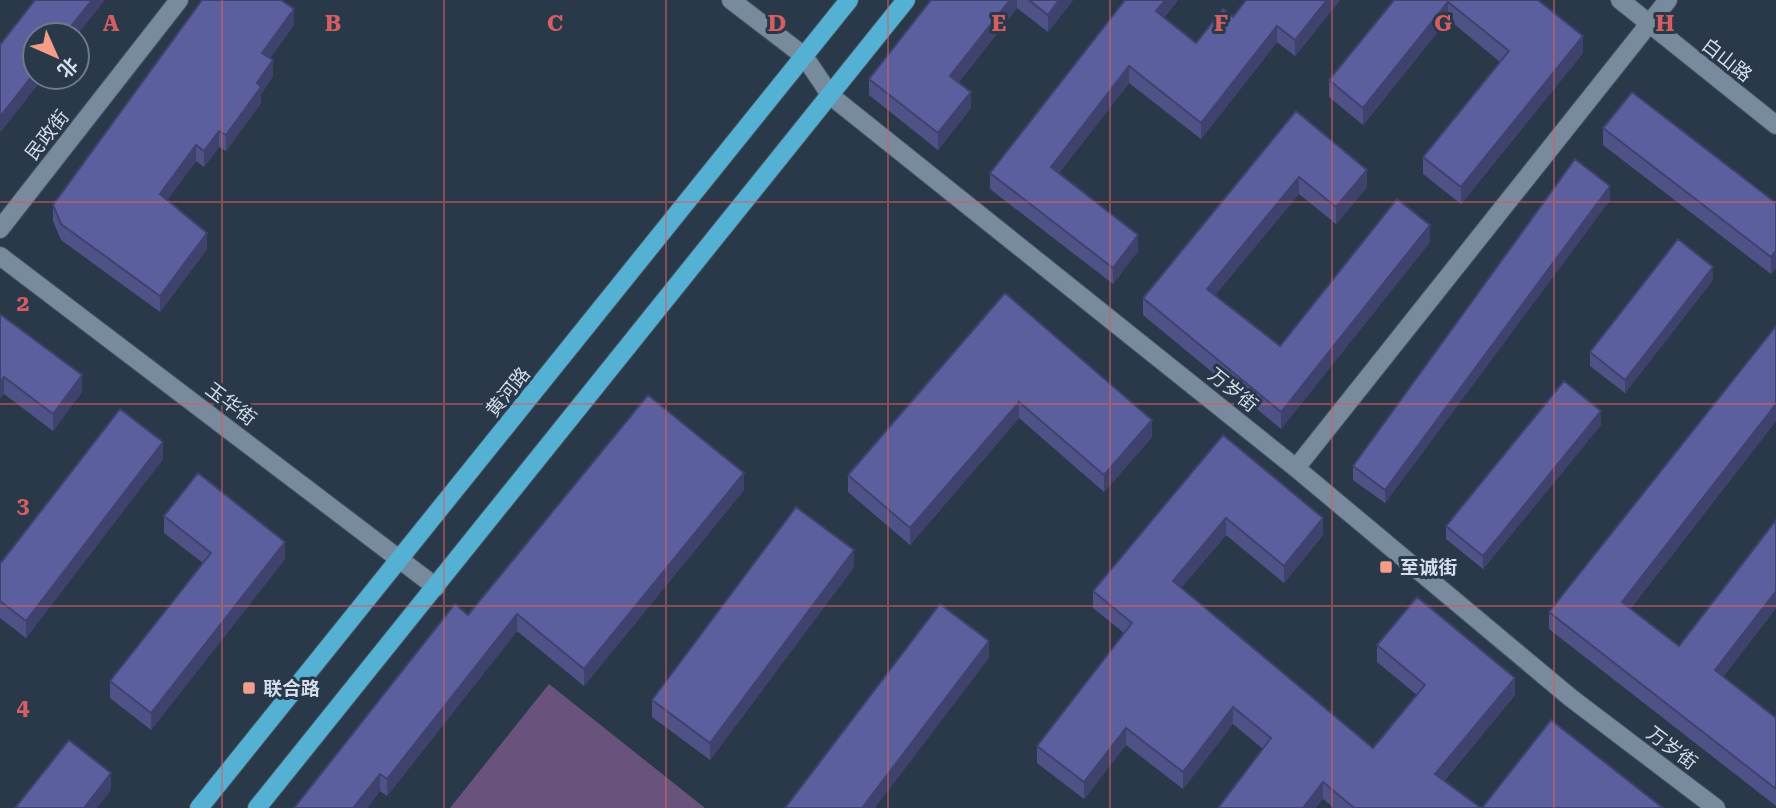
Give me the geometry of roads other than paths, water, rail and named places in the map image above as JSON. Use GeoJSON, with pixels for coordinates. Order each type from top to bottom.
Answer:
{"type":"FeatureCollection","features":[{"type":"Feature","properties":{"kind":"main road","name":"黄河路"},"geometry":{"type":"LineString","coordinates":[[198,808],[401,560],[849,0]]}},
{"type":"Feature","properties":{"kind":"main road"},"geometry":{"type":"LineString","coordinates":[[257,808],[906,0]]}},
{"type":"Feature","properties":{"kind":"street","name":"民政街"},"geometry":{"type":"LineString","coordinates":[[0,229],[178,0]]}},
{"type":"Feature","properties":{"kind":"street","name":"万岁街"},"geometry":{"type":"LineString","coordinates":[[731,0],[804,56],[831,96],[1296,468],[1571,698],[1716,808]]}},
{"type":"Feature","properties":{"kind":"street","name":"白山路"},"geometry":{"type":"LineString","coordinates":[[1620,0],[1776,125]]}},
{"type":"Feature","properties":{"kind":"street"},"geometry":{"type":"LineString","coordinates":[[1296,468],[1668,0]]}},
{"type":"Feature","properties":{"kind":"street","name":"玉华街"},"geometry":{"type":"LineString","coordinates":[[0,256],[436,587]]}},
{"type":"Feature","properties":{"kind":"place","name":"至诚街"},"geometry":{"type":"Point","coordinates":[1386,567]}},
{"type":"Feature","properties":{"kind":"place","name":"联合路"},"geometry":{"type":"Point","coordinates":[249,688]}}]}
